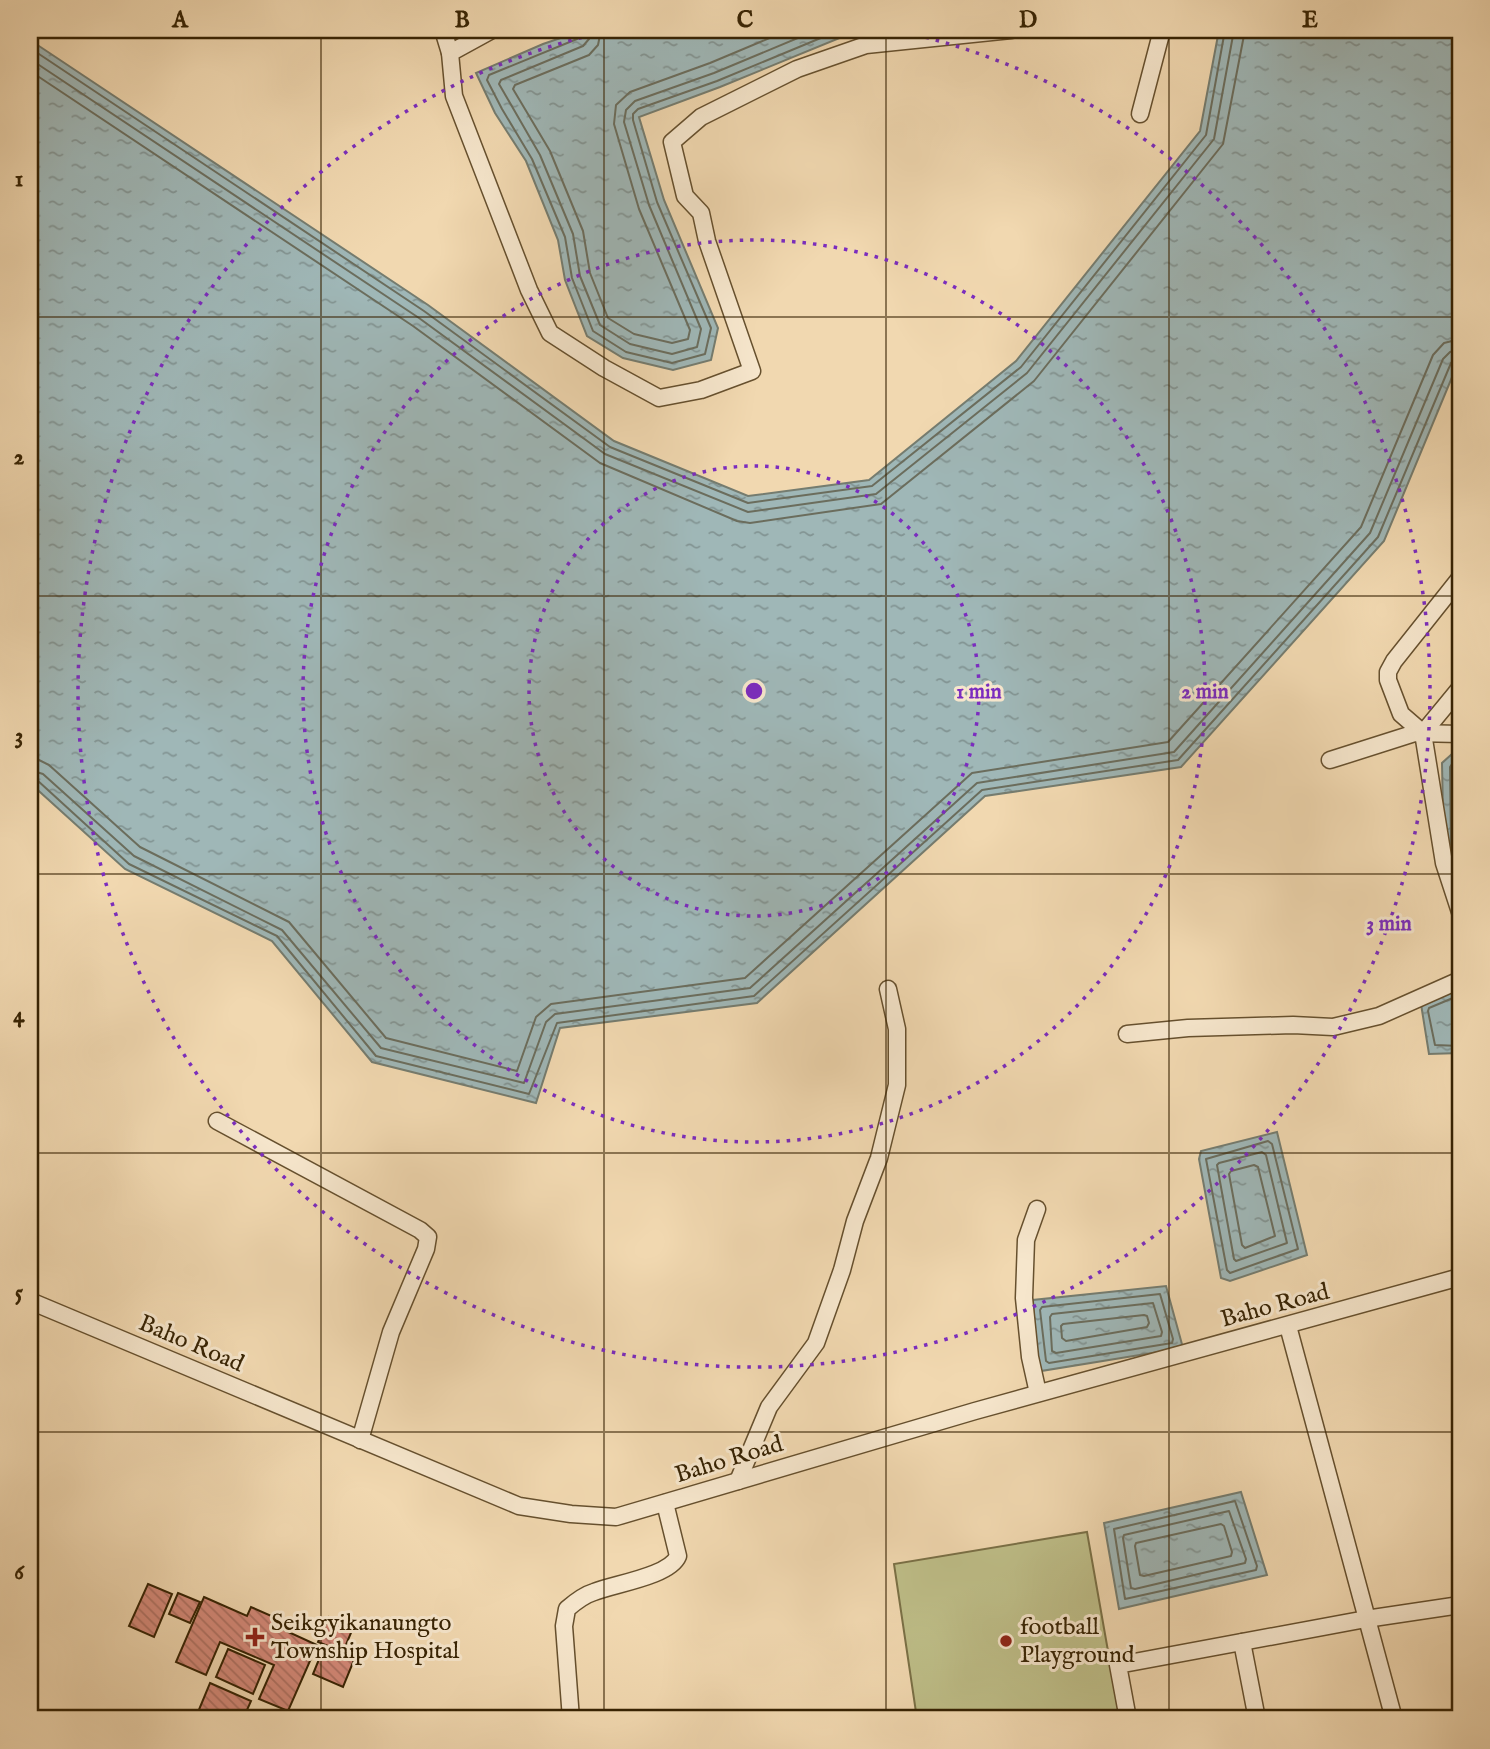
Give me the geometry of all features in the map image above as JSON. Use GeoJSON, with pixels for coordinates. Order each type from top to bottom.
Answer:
{"type":"FeatureCollection","features":[{"type":"Feature","properties":{"kind":"street"},"geometry":{"type":"LineString","coordinates":[[443,30],[450,53],[454,96],[529,290],[551,333],[604,368],[659,398],[701,390],[752,371],[707,241],[701,213],[685,196],[672,142],[701,117],[797,69],[866,45],[916,35],[1011,30]]}},
{"type":"Feature","properties":{"kind":"street"},"geometry":{"type":"LineString","coordinates":[[450,53],[492,30]]}},
{"type":"Feature","properties":{"kind":"street"},"geometry":{"type":"LineString","coordinates":[[1140,114],[1162,30]]}},
{"type":"Feature","properties":{"kind":"street"},"geometry":{"type":"LineString","coordinates":[[1460,578],[1388,672],[1388,680],[1401,714],[1423,733],[1444,863],[1455,883],[1460,912]]}},
{"type":"Feature","properties":{"kind":"street"},"geometry":{"type":"LineString","coordinates":[[1423,733],[1460,688]]}},
{"type":"Feature","properties":{"kind":"street"},"geometry":{"type":"LineString","coordinates":[[1330,760],[1415,733],[1460,734]]}},
{"type":"Feature","properties":{"kind":"street"},"geometry":{"type":"LineString","coordinates":[[1127,1034],[1214,1027],[1334,1027],[1379,1016],[1460,979]]}},
{"type":"Feature","properties":{"kind":"street"},"geometry":{"type":"LineString","coordinates":[[738,1481],[769,1407],[816,1343],[842,1270],[855,1221],[879,1158],[897,1085],[897,1028],[888,989]]}},
{"type":"Feature","properties":{"kind":"street"},"geometry":{"type":"LineString","coordinates":[[217,1121],[420,1230],[428,1237],[426,1248],[391,1332],[360,1440]]}},
{"type":"Feature","properties":{"kind":"street"},"geometry":{"type":"LineString","coordinates":[[1037,1209],[1026,1240],[1024,1298],[1030,1357],[1038,1393]]}},
{"type":"Feature","properties":{"kind":"street","name":"Baho Road"},"geometry":{"type":"LineString","coordinates":[[30,1301],[519,1506],[616,1517],[1038,1393],[1460,1277]]}},
{"type":"Feature","properties":{"kind":"street"},"geometry":{"type":"LineString","coordinates":[[1288,1326],[1394,1719]]}},
{"type":"Feature","properties":{"kind":"street"},"geometry":{"type":"LineString","coordinates":[[571,1719],[564,1626],[567,1609],[593,1592],[641,1578],[677,1560],[665,1503]]}},
{"type":"Feature","properties":{"kind":"street"},"geometry":{"type":"LineString","coordinates":[[1128,1719],[1118,1665],[1366,1619],[1460,1605]]}},
{"type":"Feature","properties":{"kind":"street"},"geometry":{"type":"LineString","coordinates":[[1242,1642],[1257,1719]]}},
{"type":"Feature","properties":{"kind":"green space","name":"football Playground"},"geometry":{"type":"Polygon","coordinates":[[[1087,1532],[1120,1719],[917,1719],[894,1564],[1087,1532]]]}},
{"type":"Feature","properties":{"kind":"water"},"geometry":{"type":"Polygon","coordinates":[[[584,30],[859,30],[639,117],[664,200],[718,328],[711,360],[673,370],[623,358],[587,336],[565,280],[558,240],[526,161],[495,113],[476,73],[543,44],[584,30]]]}},
{"type":"Feature","properties":{"kind":"water"},"geometry":{"type":"Polygon","coordinates":[[[1219,30],[1460,30],[1460,358],[1384,541],[1181,767],[985,796],[757,1003],[560,1028],[536,1103],[372,1062],[272,941],[125,869],[30,783],[30,40],[428,305],[614,441],[748,496],[869,480],[1016,361],[1200,131],[1219,30]]]}},
{"type":"Feature","properties":{"kind":"water"},"geometry":{"type":"Polygon","coordinates":[[[1460,753],[1460,872],[1453,871],[1444,863],[1442,763],[1452,754],[1460,753]]]}},
{"type":"Feature","properties":{"kind":"water"},"geometry":{"type":"Polygon","coordinates":[[[1460,987],[1460,1053],[1429,1054],[1421,1004],[1460,987]]]}},
{"type":"Feature","properties":{"kind":"water"},"geometry":{"type":"Polygon","coordinates":[[[1277,1132],[1307,1255],[1230,1281],[1221,1278],[1199,1159],[1201,1151],[1277,1132]]]}},
{"type":"Feature","properties":{"kind":"water"},"geometry":{"type":"Polygon","coordinates":[[[1166,1286],[1183,1348],[1041,1371],[1036,1355],[1033,1300],[1166,1286]]]}},
{"type":"Feature","properties":{"kind":"water"},"geometry":{"type":"Polygon","coordinates":[[[1241,1492],[1267,1575],[1119,1609],[1104,1523],[1241,1492]]]}},
{"type":"Feature","properties":{"kind":"building"},"geometry":{"type":"Polygon","coordinates":[[[148,1584],[172,1594],[154,1637],[129,1626],[148,1584]]]}},
{"type":"Feature","properties":{"kind":"building"},"geometry":{"type":"Polygon","coordinates":[[[178,1593],[200,1602],[190,1623],[169,1614],[178,1593]]]}},
{"type":"Feature","properties":{"kind":"building"},"geometry":{"type":"Polygon","coordinates":[[[204,1597],[247,1616],[251,1607],[276,1618],[273,1625],[317,1645],[288,1711],[259,1699],[274,1665],[220,1642],[206,1675],[176,1662],[204,1597]]]}},
{"type":"Feature","properties":{"kind":"building"},"geometry":{"type":"Polygon","coordinates":[[[329,1617],[353,1628],[343,1652],[318,1642],[329,1617]]]}},
{"type":"Feature","properties":{"kind":"building"},"geometry":{"type":"Polygon","coordinates":[[[324,1647],[354,1660],[343,1687],[313,1674],[324,1647]]]}},
{"type":"Feature","properties":{"kind":"building"},"geometry":{"type":"Polygon","coordinates":[[[228,1649],[265,1665],[253,1694],[216,1677],[228,1649]]]}},
{"type":"Feature","properties":{"kind":"building"},"geometry":{"type":"Polygon","coordinates":[[[210,1683],[251,1701],[243,1719],[214,1719],[198,1712],[210,1683]]]}},
{"type":"Feature","properties":{"kind":"place","name":"Seikgyikanaungto Township Hospital"},"geometry":{"type":"Point","coordinates":[255,1637]}},
{"type":"Feature","properties":{"kind":"place","name":"football Playground"},"geometry":{"type":"Point","coordinates":[1006,1641]}}]}
